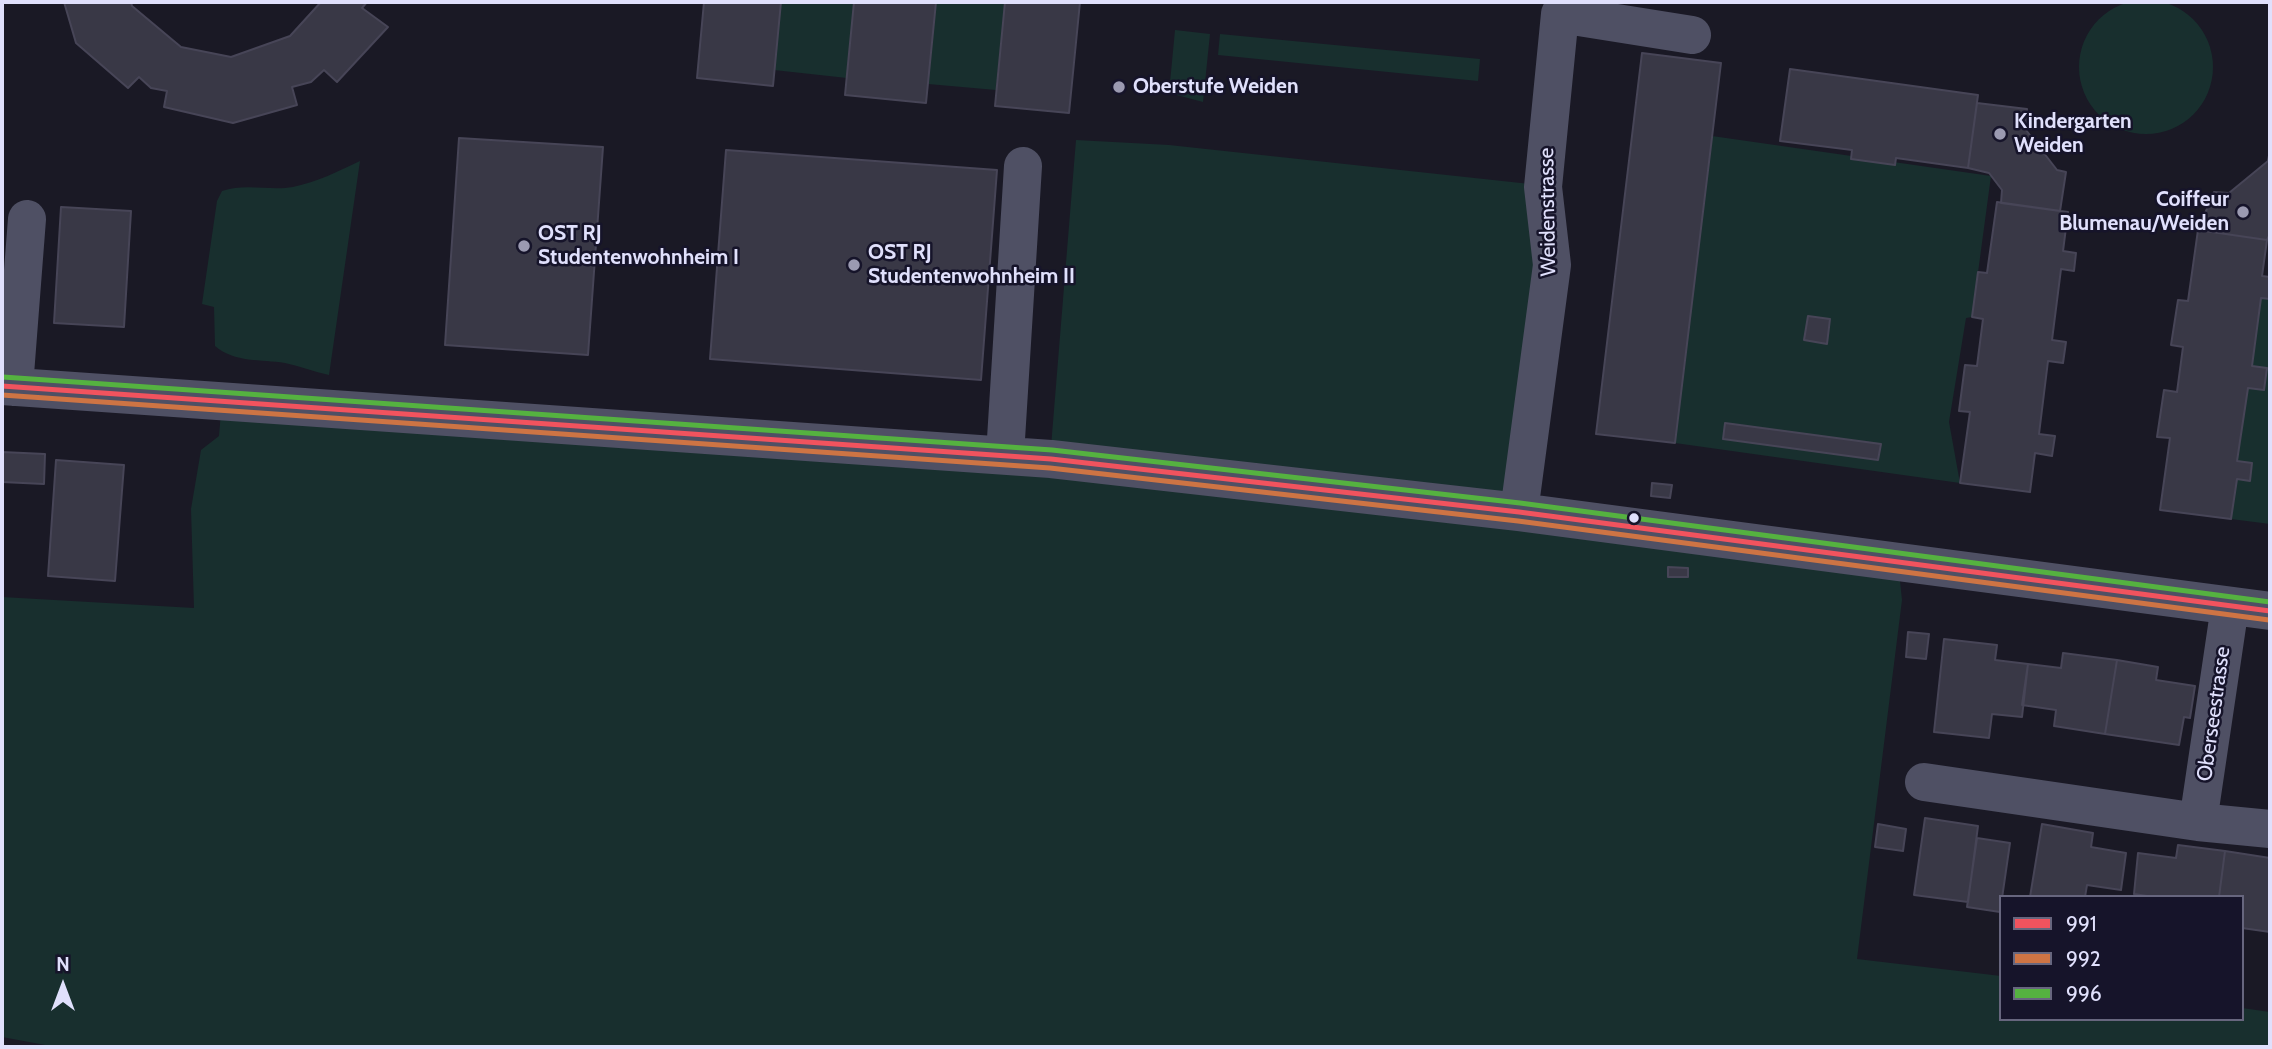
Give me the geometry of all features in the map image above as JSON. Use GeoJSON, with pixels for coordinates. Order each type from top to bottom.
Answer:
{"type":"FeatureCollection","features":[{"type":"Feature","properties":{"kind":"street"},"geometry":{"type":"LineString","coordinates":[[1567,8],[1692,35]]}},
{"type":"Feature","properties":{"kind":"street","name":"Weidenstrasse"},"geometry":{"type":"LineString","coordinates":[[1519,512],[1552,265],[1543,187],[1567,8]]}},
{"type":"Feature","properties":{"kind":"street"},"geometry":{"type":"LineString","coordinates":[[1005,455],[1023,166]]}},
{"type":"Feature","properties":{"kind":"street"},"geometry":{"type":"LineString","coordinates":[[27,219],[8,387],[1005,455],[1519,512],[2270,611]]}},
{"type":"Feature","properties":{"kind":"street","name":"Oberseestrasse"},"geometry":{"type":"LineString","coordinates":[[2198,822],[2230,606]]}},
{"type":"Feature","properties":{"kind":"street"},"geometry":{"type":"LineString","coordinates":[[2206,769],[2229,796],[2256,808],[2270,810]]}},
{"type":"Feature","properties":{"kind":"street"},"geometry":{"type":"LineString","coordinates":[[1924,782],[2198,822],[2270,829]]}},
{"type":"Feature","properties":{"kind":"green space"},"geometry":{"type":"Polygon","coordinates":[[[2146,0],[2172,5],[2194,19],[2208,41],[2213,67],[2208,93],[2194,115],[2172,129],[2146,134],[2120,129],[2098,115],[2084,93],[2079,67],[2084,41],[2098,19],[2120,5],[2146,0]]]}},
{"type":"Feature","properties":{"kind":"green space"},"geometry":{"type":"Polygon","coordinates":[[[781,2],[854,2],[847,78],[774,70],[781,2]]]}},
{"type":"Feature","properties":{"kind":"green space"},"geometry":{"type":"Polygon","coordinates":[[[936,2],[1005,2],[996,90],[928,84],[936,2]]]}},
{"type":"Feature","properties":{"kind":"green space"},"geometry":{"type":"Polygon","coordinates":[[[1175,30],[1210,34],[1203,102],[1169,93],[1175,30]]]}},
{"type":"Feature","properties":{"kind":"green space"},"geometry":{"type":"Polygon","coordinates":[[[1220,34],[1480,59],[1478,81],[1218,55],[1220,34]]]}},
{"type":"Feature","properties":{"kind":"green space"},"geometry":{"type":"Polygon","coordinates":[[[1712,136],[1991,176],[1972,317],[1966,318],[1949,422],[1960,483],[1675,443],[1712,136]]]}},
{"type":"Feature","properties":{"kind":"green space"},"geometry":{"type":"Polygon","coordinates":[[[1076,140],[1169,145],[1543,187],[1519,511],[1898,562],[1902,600],[1857,959],[1999,976],[1999,1021],[2244,1021],[2244,1008],[2270,1012],[2270,1047],[56,1047],[2,1037],[2,597],[194,608],[191,509],[201,450],[219,436],[222,400],[1050,459],[1076,140]]]}},
{"type":"Feature","properties":{"kind":"green space"},"geometry":{"type":"Polygon","coordinates":[[[360,161],[329,375],[285,363],[240,358],[215,346],[214,307],[202,304],[217,201],[222,191],[293,187],[360,161]]]}},
{"type":"Feature","properties":{"kind":"green space"},"geometry":{"type":"Polygon","coordinates":[[[2261,298],[2270,299],[2270,524],[2231,519],[2237,479],[2252,463],[2237,461],[2248,388],[2264,390],[2252,366],[2261,298]]]}},
{"type":"Feature","properties":{"kind":"building"},"geometry":{"type":"Polygon","coordinates":[[[64,2],[131,2],[132,6],[181,47],[231,57],[290,36],[321,2],[367,2],[362,8],[388,27],[337,82],[324,70],[311,82],[292,87],[297,105],[233,123],[164,107],[167,91],[151,88],[139,77],[128,88],[76,43],[64,2]]]}},
{"type":"Feature","properties":{"kind":"building"},"geometry":{"type":"Polygon","coordinates":[[[704,2],[781,2],[773,86],[697,78],[704,2]]]}},
{"type":"Feature","properties":{"kind":"building"},"geometry":{"type":"Polygon","coordinates":[[[854,2],[936,2],[926,103],[845,95],[854,2]]]}},
{"type":"Feature","properties":{"kind":"building"},"geometry":{"type":"Polygon","coordinates":[[[1005,2],[1080,2],[1069,113],[995,106],[1005,2]]]}},
{"type":"Feature","properties":{"kind":"building"},"geometry":{"type":"Polygon","coordinates":[[[1642,53],[1721,63],[1675,443],[1596,434],[1642,53]]]}},
{"type":"Feature","properties":{"kind":"building"},"geometry":{"type":"Polygon","coordinates":[[[1790,69],[1978,95],[1968,168],[1896,158],[1895,165],[1851,159],[1852,150],[1780,141],[1790,69]]]}},
{"type":"Feature","properties":{"kind":"building"},"geometry":{"type":"Polygon","coordinates":[[[1977,103],[2027,109],[2026,130],[2057,170],[2066,172],[2060,211],[2001,203],[2002,190],[1989,173],[1968,168],[1977,103]]]}},
{"type":"Feature","properties":{"kind":"building","name":"OST RJ Studentenwohnheim I"},"geometry":{"type":"Polygon","coordinates":[[[459,138],[603,147],[588,355],[445,345],[459,138]]]}},
{"type":"Feature","properties":{"kind":"building","name":"OST RJ Studentenwohnheim II"},"geometry":{"type":"Polygon","coordinates":[[[726,150],[997,170],[981,380],[710,359],[726,150]]]}},
{"type":"Feature","properties":{"kind":"building"},"geometry":{"type":"Polygon","coordinates":[[[2270,150],[2270,234],[2267,240],[2198,230],[2214,192],[2229,193],[2268,161],[2270,150]]]}},
{"type":"Feature","properties":{"kind":"building"},"geometry":{"type":"Polygon","coordinates":[[[1997,202],[2068,212],[2063,251],[2076,253],[2074,271],[2061,269],[2052,340],[2066,342],[2063,363],[2048,361],[2039,434],[2055,436],[2052,456],[2035,453],[2030,492],[1960,483],[1970,412],[1959,411],[1965,365],[1977,366],[1983,319],[1972,317],[1978,272],[1987,273],[1997,202]]]}},
{"type":"Feature","properties":{"kind":"building"},"geometry":{"type":"Polygon","coordinates":[[[61,207],[131,211],[124,327],[54,323],[61,207]]]}},
{"type":"Feature","properties":{"kind":"building"},"geometry":{"type":"Polygon","coordinates":[[[2198,230],[2267,240],[2262,276],[2270,277],[2270,299],[2261,298],[2252,366],[2267,368],[2264,390],[2248,388],[2237,461],[2252,463],[2250,481],[2237,479],[2231,519],[2160,510],[2170,438],[2157,437],[2164,390],[2177,392],[2183,347],[2171,345],[2178,300],[2188,301],[2198,230]]]}},
{"type":"Feature","properties":{"kind":"building"},"geometry":{"type":"Polygon","coordinates":[[[1808,316],[1830,319],[1827,344],[1804,340],[1808,316]]]}},
{"type":"Feature","properties":{"kind":"building"},"geometry":{"type":"Polygon","coordinates":[[[1725,423],[1881,444],[1878,460],[1723,439],[1725,423]]]}},
{"type":"Feature","properties":{"kind":"building"},"geometry":{"type":"Polygon","coordinates":[[[2,452],[45,454],[44,484],[2,482],[2,452]]]}},
{"type":"Feature","properties":{"kind":"building"},"geometry":{"type":"Polygon","coordinates":[[[56,460],[124,465],[115,581],[48,576],[56,460]]]}},
{"type":"Feature","properties":{"kind":"building"},"geometry":{"type":"Polygon","coordinates":[[[1652,483],[1672,485],[1670,498],[1651,496],[1652,483]]]}},
{"type":"Feature","properties":{"kind":"building"},"geometry":{"type":"Polygon","coordinates":[[[1668,567],[1688,568],[1688,577],[1668,577],[1668,567]]]}},
{"type":"Feature","properties":{"kind":"building"},"geometry":{"type":"Polygon","coordinates":[[[1908,632],[1929,634],[1926,659],[1906,657],[1908,632]]]}},
{"type":"Feature","properties":{"kind":"building"},"geometry":{"type":"Polygon","coordinates":[[[1944,639],[1997,645],[1995,660],[2028,664],[2022,717],[1992,714],[1989,738],[1934,732],[1944,639]]]}},
{"type":"Feature","properties":{"kind":"building"},"geometry":{"type":"Polygon","coordinates":[[[2063,653],[2117,660],[2105,734],[2054,726],[2056,710],[2022,705],[2028,664],[2061,668],[2063,653]]]}},
{"type":"Feature","properties":{"kind":"building"},"geometry":{"type":"Polygon","coordinates":[[[2117,660],[2158,667],[2156,680],[2195,686],[2190,718],[2184,717],[2179,745],[2105,734],[2117,660]]]}},
{"type":"Feature","properties":{"kind":"building"},"geometry":{"type":"Polygon","coordinates":[[[1925,818],[1978,826],[1968,902],[1914,895],[1925,818]]]}},
{"type":"Feature","properties":{"kind":"building"},"geometry":{"type":"Polygon","coordinates":[[[1878,824],[1906,829],[1903,851],[1875,847],[1878,824]]]}},
{"type":"Feature","properties":{"kind":"building"},"geometry":{"type":"Polygon","coordinates":[[[2042,824],[2093,833],[2091,847],[2126,853],[2121,890],[2087,885],[2085,895],[2030,895],[2042,824]]]}},
{"type":"Feature","properties":{"kind":"building"},"geometry":{"type":"Polygon","coordinates":[[[1977,838],[2010,843],[2002,895],[1999,895],[1999,912],[1967,907],[1977,838]]]}},
{"type":"Feature","properties":{"kind":"building"},"geometry":{"type":"Polygon","coordinates":[[[2178,845],[2225,851],[2219,895],[2134,894],[2138,853],[2176,858],[2178,845]]]}},
{"type":"Feature","properties":{"kind":"building"},"geometry":{"type":"Polygon","coordinates":[[[2225,851],[2270,858],[2270,932],[2244,928],[2244,895],[2219,895],[2225,851]]]}},
{"type":"Feature","properties":{"kind":"transit line","name":"996"},"geometry":{"type":"LineString","coordinates":[[3,377],[1052,450],[1520,503],[2270,602]]}},
{"type":"Feature","properties":{"kind":"transit line","name":"991"},"geometry":{"type":"LineString","coordinates":[[2,386],[1051,459],[1519,512],[2270,611]]}},
{"type":"Feature","properties":{"kind":"transit line","name":"992"},"geometry":{"type":"LineString","coordinates":[[2,395],[1050,468],[1518,521],[2269,620]]}},
{"type":"Feature","properties":{"kind":"place","name":"Oberstufe Weiden"},"geometry":{"type":"Point","coordinates":[1119,87]}},
{"type":"Feature","properties":{"kind":"place","name":"Kindergarten Weiden"},"geometry":{"type":"Point","coordinates":[2000,134]}},
{"type":"Feature","properties":{"kind":"place","name":"Coiffeur Blumenau/Weiden"},"geometry":{"type":"Point","coordinates":[2243,212]}},
{"type":"Feature","properties":{"kind":"place","name":"OST RJ Studentenwohnheim I"},"geometry":{"type":"Point","coordinates":[524,246]}},
{"type":"Feature","properties":{"kind":"place","name":"OST RJ Studentenwohnheim II"},"geometry":{"type":"Point","coordinates":[854,265]}}]}
